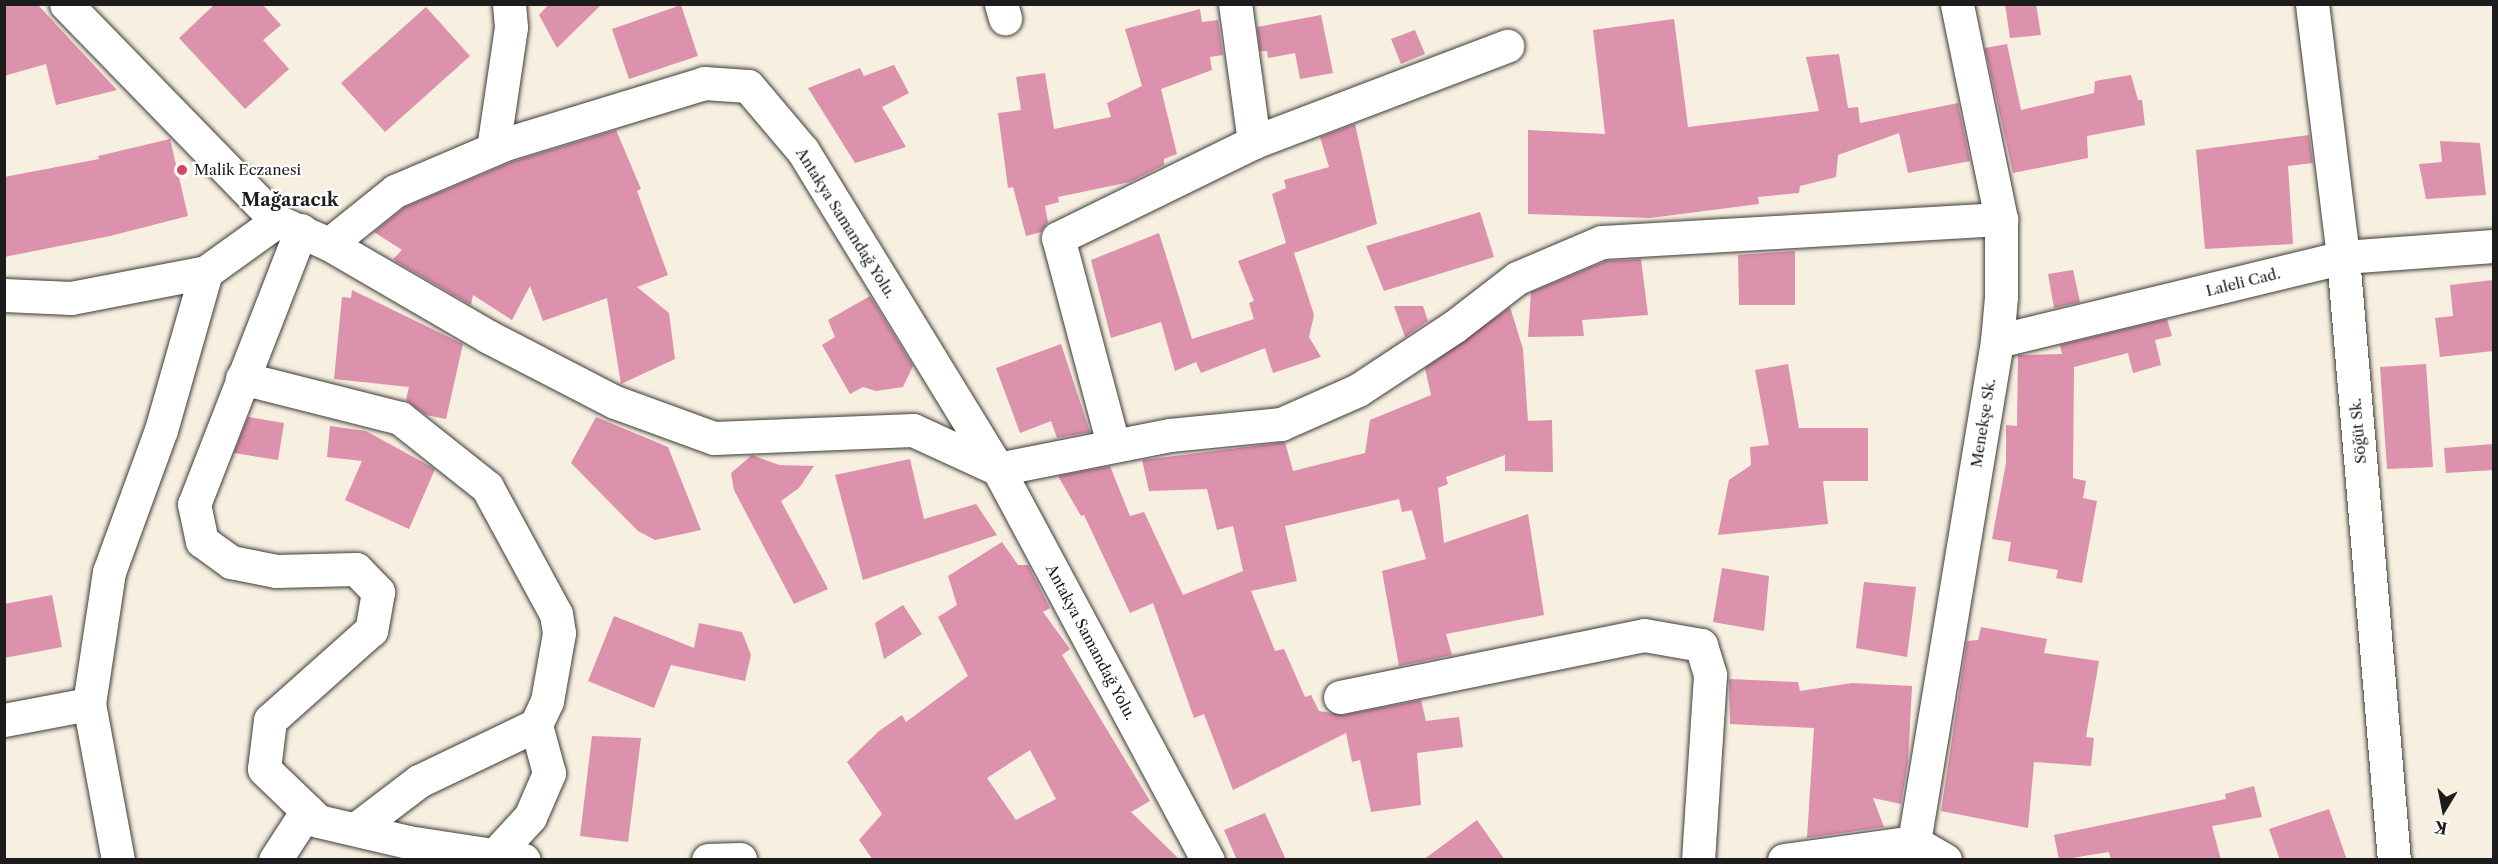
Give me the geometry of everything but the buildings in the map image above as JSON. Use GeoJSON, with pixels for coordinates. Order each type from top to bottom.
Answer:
{"type":"FeatureCollection","features":[{"type":"Feature","properties":{"kind":"street"},"geometry":{"type":"LineString","coordinates":[[66,4],[302,232],[488,336],[615,402],[714,438],[913,430],[998,469],[1113,444],[1281,424],[1358,390],[1455,326],[1517,278],[1602,242],[2001,219]]}},
{"type":"Feature","properties":{"kind":"street"},"geometry":{"type":"LineString","coordinates":[[1235,4],[1254,142]]}},
{"type":"Feature","properties":{"kind":"street","name":"Menekşe Sk."},"geometry":{"type":"LineString","coordinates":[[1914,842],[1997,341],[2001,219],[1957,4]]}},
{"type":"Feature","properties":{"kind":"street","name":"Söğüt Sk."},"geometry":{"type":"LineString","coordinates":[[2312,4],[2343,257],[2394,860]]}},
{"type":"Feature","properties":{"kind":"street"},"geometry":{"type":"LineString","coordinates":[[494,149],[518,12]]}},
{"type":"Feature","properties":{"kind":"street"},"geometry":{"type":"LineString","coordinates":[[1113,444],[1058,238],[1254,142],[1507,46]]}},
{"type":"Feature","properties":{"kind":"street","name":"Antakya Samandağ Yolu."},"geometry":{"type":"LineString","coordinates":[[206,272],[494,149],[704,83],[748,86],[803,151],[998,469],[1208,860]]}},
{"type":"Feature","properties":{"kind":"street"},"geometry":{"type":"LineString","coordinates":[[242,378],[400,418],[487,487],[556,614],[559,633],[547,701],[536,725],[549,773],[509,858],[408,842],[357,828],[318,821],[264,769],[270,720],[370,630],[378,592],[357,568],[276,571],[231,562],[202,541],[194,504],[242,378],[302,232]]}},
{"type":"Feature","properties":{"kind":"street","name":"Laleli Cad."},"geometry":{"type":"LineString","coordinates":[[1997,341],[2343,257],[2493,246]]}},
{"type":"Feature","properties":{"kind":"street"},"geometry":{"type":"LineString","coordinates":[[4,295],[71,298],[206,272],[161,430],[109,572],[89,704],[118,860]]}},
{"type":"Feature","properties":{"kind":"street"},"geometry":{"type":"LineString","coordinates":[[1340,697],[1644,635],[1701,645],[1710,675],[1698,860]]}},
{"type":"Feature","properties":{"kind":"street"},"geometry":{"type":"LineString","coordinates":[[4,720],[89,704]]}},
{"type":"Feature","properties":{"kind":"street"},"geometry":{"type":"LineString","coordinates":[[357,828],[419,781],[536,725]]}},
{"type":"Feature","properties":{"kind":"street"},"geometry":{"type":"LineString","coordinates":[[275,860],[307,812]]}},
{"type":"Feature","properties":{"kind":"street"},"geometry":{"type":"LineString","coordinates":[[1784,860],[1914,842],[1945,860]]}},
{"type":"Feature","properties":{"kind":"street"},"geometry":{"type":"LineString","coordinates":[[708,860],[740,859]]}},
{"type":"Feature","properties":{"kind":"place","name":"Malik Eczanesi"},"geometry":{"type":"Point","coordinates":[182,170]}},
{"type":"Feature","properties":{"kind":"district","name":"Mağaracık"},"geometry":{"type":"Point","coordinates":[290,200]}}]}
